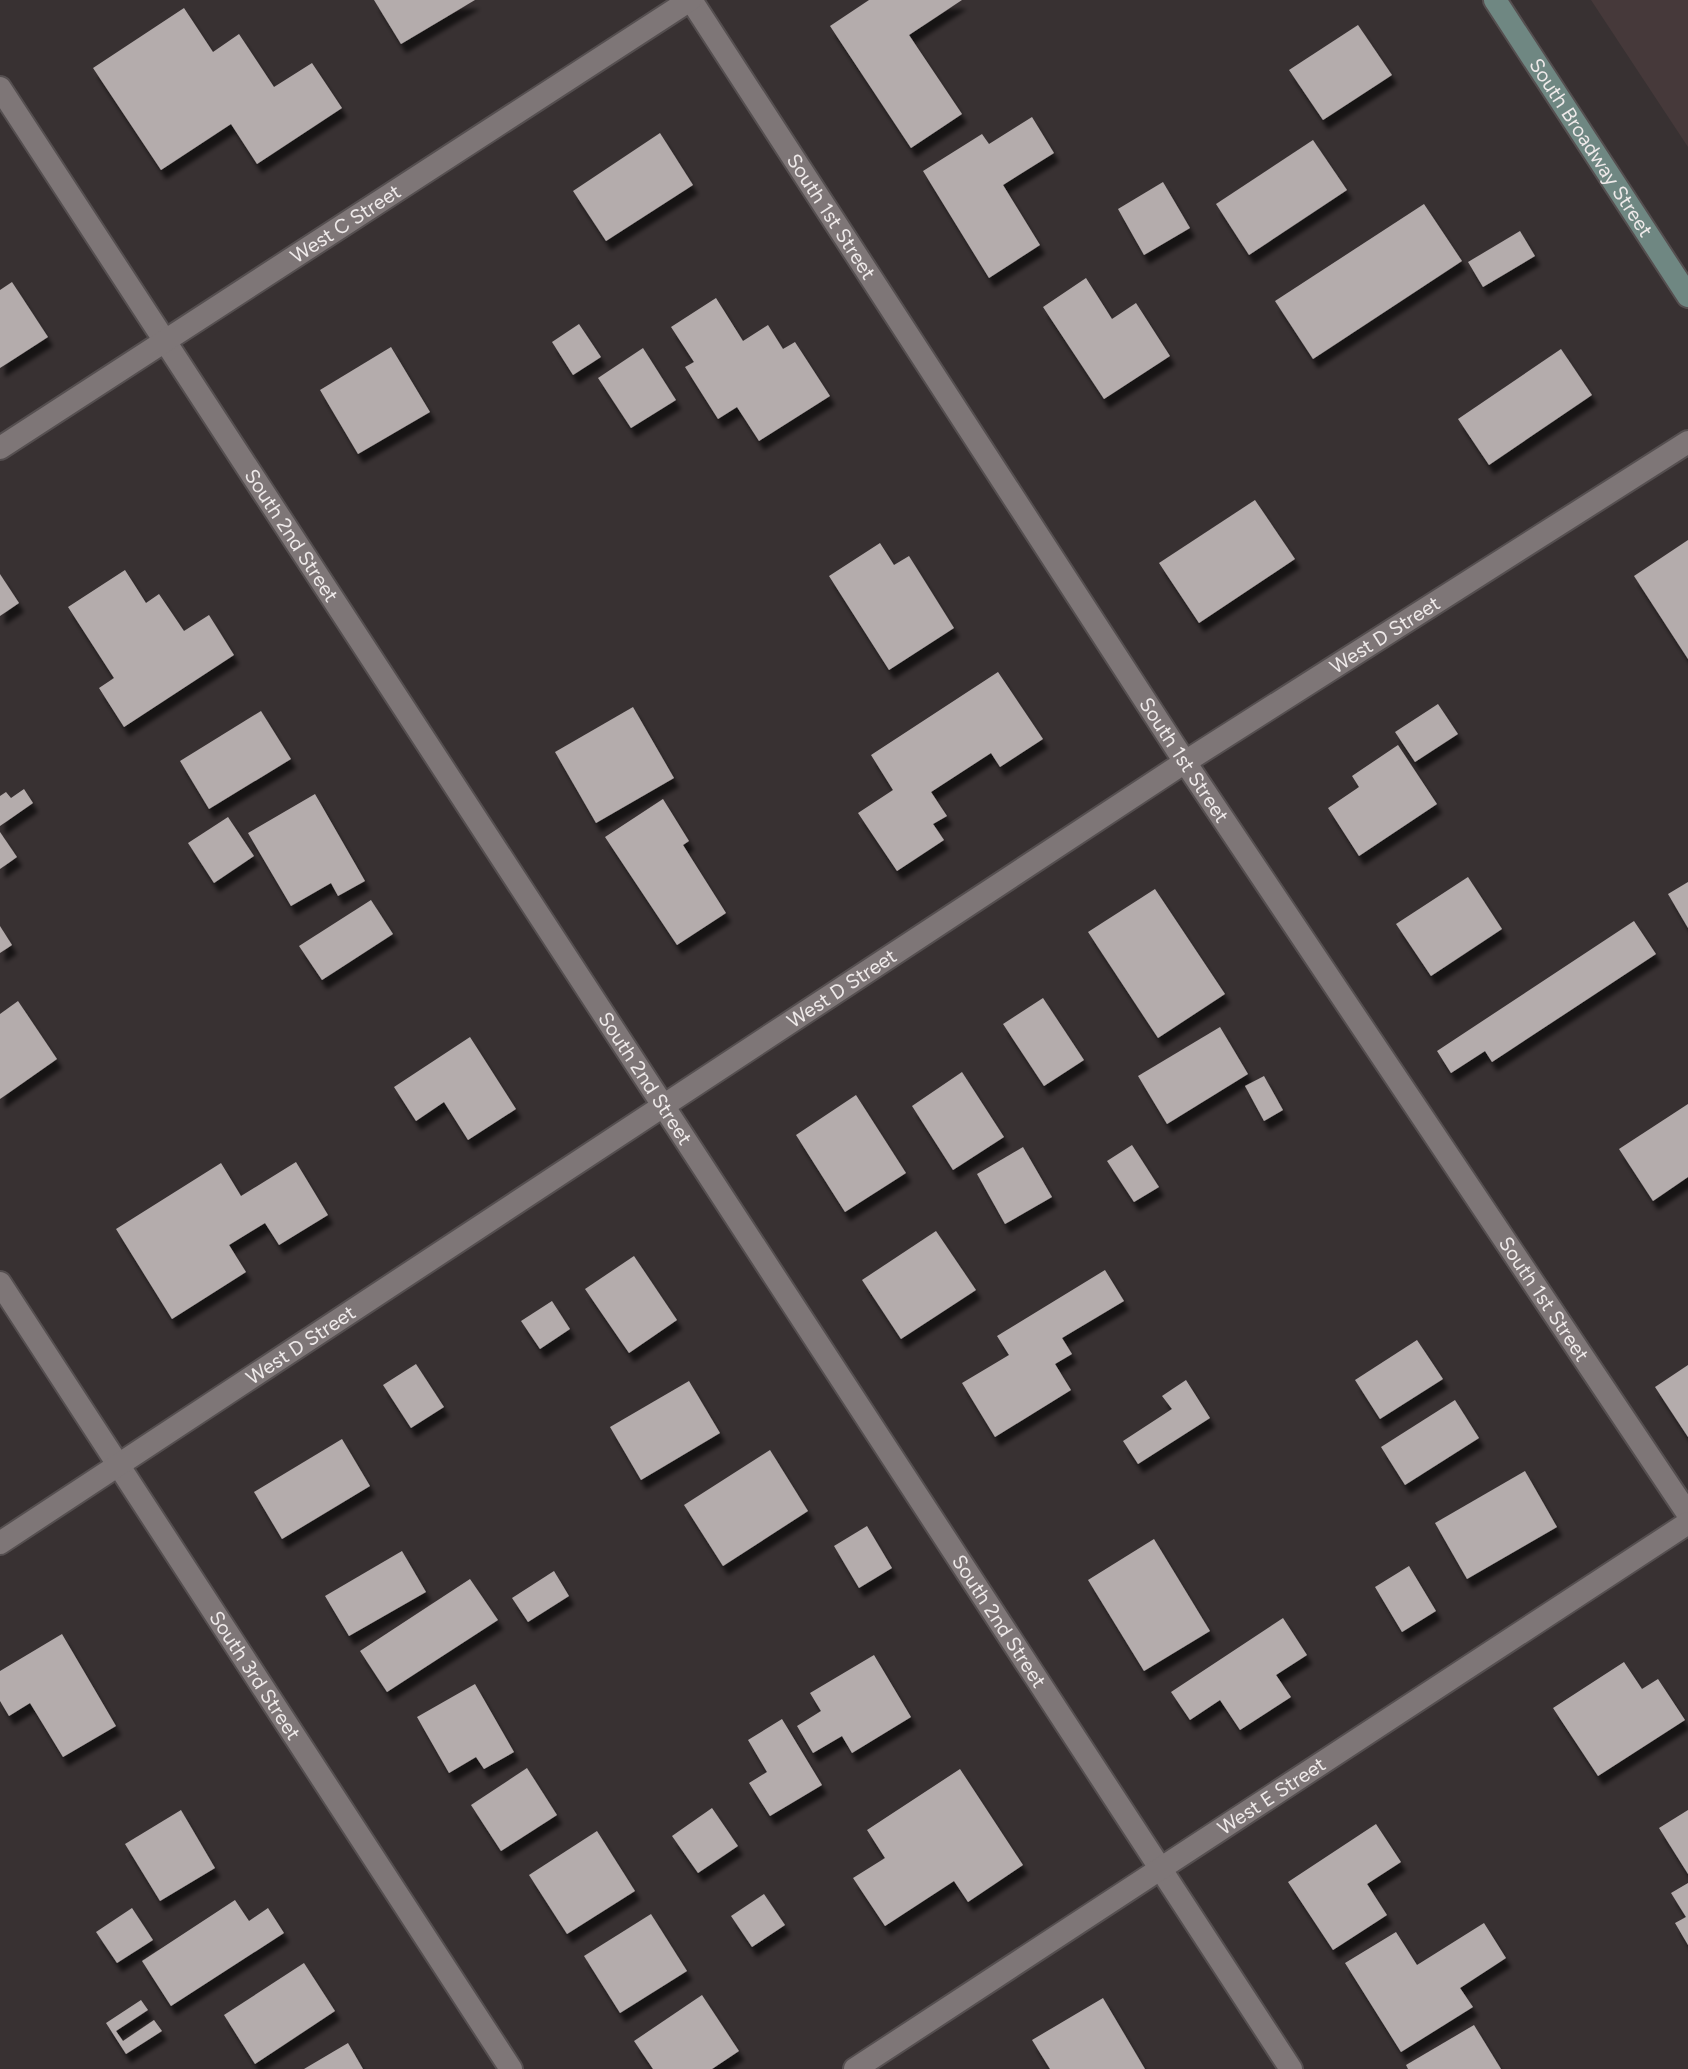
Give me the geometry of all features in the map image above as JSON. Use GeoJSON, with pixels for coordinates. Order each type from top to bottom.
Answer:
{"type":"FeatureCollection","features":[{"type":"Feature","properties":{"kind":"main road","name":"South Broadway Street"},"geometry":{"type":"LineString","coordinates":[[1495,0],[1688,296]]}},
{"type":"Feature","properties":{"kind":"street","name":"West C Street"},"geometry":{"type":"LineString","coordinates":[[0,448],[690,0]]}},
{"type":"Feature","properties":{"kind":"street","name":"South 1st Street"},"geometry":{"type":"LineString","coordinates":[[690,0],[1185,762],[1688,1514]]}},
{"type":"Feature","properties":{"kind":"street","name":"South 2nd Street"},"geometry":{"type":"LineString","coordinates":[[0,88],[1291,2069]]}},
{"type":"Feature","properties":{"kind":"street","name":"West D Street"},"geometry":{"type":"LineString","coordinates":[[0,1543],[1185,762],[1688,442]]}},
{"type":"Feature","properties":{"kind":"street","name":"South 3rd Street"},"geometry":{"type":"LineString","coordinates":[[0,1283],[511,2069]]}},
{"type":"Feature","properties":{"kind":"street","name":"West E Street"},"geometry":{"type":"LineString","coordinates":[[855,2069],[1688,1523]]}},
{"type":"Feature","properties":{"kind":"shaded area"},"geometry":{"type":"Polygon","coordinates":[[[1591,0],[1688,0],[1688,147],[1591,0]]]}},
{"type":"Feature","properties":{"kind":"building"},"geometry":{"type":"Polygon","coordinates":[[[374,0],[475,0],[401,44],[374,0]]]}},
{"type":"Feature","properties":{"kind":"building"},"geometry":{"type":"Polygon","coordinates":[[[869,0],[962,0],[909,35],[962,114],[911,148],[830,26],[869,0]]]}},
{"type":"Feature","properties":{"kind":"building"},"geometry":{"type":"Polygon","coordinates":[[[184,8],[213,52],[239,34],[274,87],[312,63],[342,108],[257,164],[231,124],[161,170],[93,68],[184,8]]]}},
{"type":"Feature","properties":{"kind":"building"},"geometry":{"type":"Polygon","coordinates":[[[1358,25],[1392,75],[1323,120],[1289,70],[1358,25]]]}},
{"type":"Feature","properties":{"kind":"building"},"geometry":{"type":"Polygon","coordinates":[[[1032,117],[1054,153],[1003,185],[1040,245],[989,278],[923,171],[982,134],[989,144],[1032,117]]]}},
{"type":"Feature","properties":{"kind":"building"},"geometry":{"type":"Polygon","coordinates":[[[660,133],[693,185],[606,241],[573,191],[660,133]]]}},
{"type":"Feature","properties":{"kind":"building"},"geometry":{"type":"Polygon","coordinates":[[[1313,140],[1347,190],[1249,255],[1216,204],[1313,140]]]}},
{"type":"Feature","properties":{"kind":"building"},"geometry":{"type":"Polygon","coordinates":[[[1163,182],[1190,228],[1144,255],[1118,209],[1163,182]]]}},
{"type":"Feature","properties":{"kind":"building"},"geometry":{"type":"Polygon","coordinates":[[[1424,204],[1462,261],[1313,359],[1275,301],[1424,204]]]}},
{"type":"Feature","properties":{"kind":"building"},"geometry":{"type":"Polygon","coordinates":[[[1520,231],[1535,256],[1483,287],[1468,262],[1520,231]]]}},
{"type":"Feature","properties":{"kind":"building"},"geometry":{"type":"Polygon","coordinates":[[[1086,278],[1112,319],[1136,303],[1170,356],[1104,399],[1043,307],[1086,278]]]}},
{"type":"Feature","properties":{"kind":"building"},"geometry":{"type":"Polygon","coordinates":[[[12,282],[48,337],[0,368],[0,290],[12,282]]]}},
{"type":"Feature","properties":{"kind":"building"},"geometry":{"type":"Polygon","coordinates":[[[716,298],[743,341],[768,325],[783,349],[795,342],[830,396],[759,441],[737,407],[718,419],[685,367],[694,362],[671,327],[716,298]]]}},
{"type":"Feature","properties":{"kind":"building"},"geometry":{"type":"Polygon","coordinates":[[[579,324],[601,357],[573,375],[552,342],[579,324]]]}},
{"type":"Feature","properties":{"kind":"building"},"geometry":{"type":"Polygon","coordinates":[[[391,347],[430,412],[358,454],[320,390],[391,347]]]}},
{"type":"Feature","properties":{"kind":"building"},"geometry":{"type":"Polygon","coordinates":[[[643,348],[676,400],[631,428],[598,378],[643,348]]]}},
{"type":"Feature","properties":{"kind":"building"},"geometry":{"type":"Polygon","coordinates":[[[1561,349],[1592,395],[1489,465],[1458,419],[1561,349]]]}},
{"type":"Feature","properties":{"kind":"building"},"geometry":{"type":"Polygon","coordinates":[[[1255,500],[1295,559],[1199,623],[1159,563],[1255,500]]]}},
{"type":"Feature","properties":{"kind":"building"},"geometry":{"type":"Polygon","coordinates":[[[1688,540],[1688,659],[1634,576],[1688,540]]]}},
{"type":"Feature","properties":{"kind":"building"},"geometry":{"type":"Polygon","coordinates":[[[880,543],[894,565],[909,556],[954,628],[889,670],[829,576],[880,543]]]}},
{"type":"Feature","properties":{"kind":"building"},"geometry":{"type":"Polygon","coordinates":[[[125,570],[146,603],[159,594],[184,631],[209,615],[234,655],[124,727],[99,688],[114,678],[68,607],[125,570]]]}},
{"type":"Feature","properties":{"kind":"building"},"geometry":{"type":"Polygon","coordinates":[[[0,574],[19,603],[0,616],[0,574]]]}},
{"type":"Feature","properties":{"kind":"building"},"geometry":{"type":"Polygon","coordinates":[[[998,672],[1043,739],[1000,767],[991,753],[931,792],[947,816],[933,824],[944,840],[897,871],[858,813],[893,790],[871,755],[998,672]]]}},
{"type":"Feature","properties":{"kind":"building"},"geometry":{"type":"Polygon","coordinates":[[[1438,704],[1458,734],[1415,762],[1395,732],[1438,704]]]}},
{"type":"Feature","properties":{"kind":"building"},"geometry":{"type":"Polygon","coordinates":[[[633,707],[674,778],[596,823],[555,752],[633,707]]]}},
{"type":"Feature","properties":{"kind":"building"},"geometry":{"type":"Polygon","coordinates":[[[261,711],[291,759],[209,809],[180,761],[261,711]]]}},
{"type":"Feature","properties":{"kind":"building"},"geometry":{"type":"Polygon","coordinates":[[[1398,745],[1437,804],[1359,856],[1328,808],[1359,787],[1352,776],[1398,745]]]}},
{"type":"Feature","properties":{"kind":"building"},"geometry":{"type":"Polygon","coordinates":[[[24,789],[33,803],[0,826],[0,796],[6,792],[11,798],[24,789]]]}},
{"type":"Feature","properties":{"kind":"building"},"geometry":{"type":"Polygon","coordinates":[[[315,794],[365,881],[338,896],[331,883],[291,906],[248,833],[315,794]]]}},
{"type":"Feature","properties":{"kind":"building"},"geometry":{"type":"Polygon","coordinates":[[[663,799],[689,841],[683,845],[726,913],[677,945],[605,837],[663,799]]]}},
{"type":"Feature","properties":{"kind":"building"},"geometry":{"type":"Polygon","coordinates":[[[228,817],[254,856],[214,883],[188,843],[228,817]]]}},
{"type":"Feature","properties":{"kind":"building"},"geometry":{"type":"Polygon","coordinates":[[[0,832],[17,857],[0,869],[0,832]]]}},
{"type":"Feature","properties":{"kind":"building"},"geometry":{"type":"Polygon","coordinates":[[[1468,877],[1502,929],[1431,976],[1396,924],[1468,877]]]}},
{"type":"Feature","properties":{"kind":"building"},"geometry":{"type":"Polygon","coordinates":[[[1688,882],[1688,928],[1668,894],[1688,882]]]}},
{"type":"Feature","properties":{"kind":"building"},"geometry":{"type":"Polygon","coordinates":[[[1155,889],[1225,994],[1158,1038],[1088,932],[1155,889]]]}},
{"type":"Feature","properties":{"kind":"building"},"geometry":{"type":"Polygon","coordinates":[[[371,900],[393,934],[322,980],[299,946],[371,900]]]}},
{"type":"Feature","properties":{"kind":"building"},"geometry":{"type":"Polygon","coordinates":[[[1634,921],[1656,954],[1492,1062],[1485,1051],[1451,1073],[1437,1051],[1634,921]]]}},
{"type":"Feature","properties":{"kind":"building"},"geometry":{"type":"Polygon","coordinates":[[[0,926],[12,945],[0,953],[0,926]]]}},
{"type":"Feature","properties":{"kind":"building"},"geometry":{"type":"Polygon","coordinates":[[[1043,998],[1084,1060],[1044,1086],[1003,1024],[1043,998]]]}},
{"type":"Feature","properties":{"kind":"building"},"geometry":{"type":"Polygon","coordinates":[[[18,1001],[57,1059],[0,1099],[0,1014],[18,1001]]]}},
{"type":"Feature","properties":{"kind":"building"},"geometry":{"type":"Polygon","coordinates":[[[1220,1027],[1248,1074],[1167,1124],[1138,1076],[1220,1027]]]}},
{"type":"Feature","properties":{"kind":"building"},"geometry":{"type":"Polygon","coordinates":[[[470,1037],[516,1109],[468,1140],[444,1102],[416,1121],[394,1087],[470,1037]]]}},
{"type":"Feature","properties":{"kind":"building"},"geometry":{"type":"Polygon","coordinates":[[[962,1072],[1004,1137],[953,1170],[912,1106],[962,1072]]]}},
{"type":"Feature","properties":{"kind":"building"},"geometry":{"type":"Polygon","coordinates":[[[1264,1076],[1283,1110],[1264,1121],[1245,1086],[1264,1076]]]}},
{"type":"Feature","properties":{"kind":"building"},"geometry":{"type":"Polygon","coordinates":[[[856,1095],[906,1173],[845,1212],[796,1135],[856,1095]]]}},
{"type":"Feature","properties":{"kind":"building"},"geometry":{"type":"Polygon","coordinates":[[[1688,1104],[1688,1177],[1653,1201],[1619,1149],[1688,1104]]]}},
{"type":"Feature","properties":{"kind":"building"},"geometry":{"type":"Polygon","coordinates":[[[1132,1145],[1159,1187],[1134,1202],[1107,1161],[1132,1145]]]}},
{"type":"Feature","properties":{"kind":"building"},"geometry":{"type":"Polygon","coordinates":[[[1023,1147],[1052,1197],[1005,1224],[977,1174],[1023,1147]]]}},
{"type":"Feature","properties":{"kind":"building"},"geometry":{"type":"Polygon","coordinates":[[[296,1162],[328,1215],[279,1245],[265,1223],[229,1245],[246,1272],[172,1319],[116,1229],[221,1163],[241,1196],[296,1162]]]}},
{"type":"Feature","properties":{"kind":"building"},"geometry":{"type":"Polygon","coordinates":[[[936,1231],[976,1290],[901,1339],[862,1280],[936,1231]]]}},
{"type":"Feature","properties":{"kind":"building"},"geometry":{"type":"Polygon","coordinates":[[[634,1256],[677,1320],[629,1353],[585,1289],[634,1256]]]}},
{"type":"Feature","properties":{"kind":"building"},"geometry":{"type":"Polygon","coordinates":[[[1105,1270],[1124,1301],[1062,1338],[1072,1354],[1055,1364],[1071,1390],[995,1437],[962,1383],[1009,1355],[997,1336],[1105,1270]]]}},
{"type":"Feature","properties":{"kind":"building"},"geometry":{"type":"Polygon","coordinates":[[[552,1301],[570,1329],[540,1349],[521,1321],[552,1301]]]}},
{"type":"Feature","properties":{"kind":"building"},"geometry":{"type":"Polygon","coordinates":[[[1417,1340],[1443,1379],[1380,1419],[1355,1380],[1417,1340]]]}},
{"type":"Feature","properties":{"kind":"building"},"geometry":{"type":"Polygon","coordinates":[[[416,1364],[444,1407],[411,1428],[383,1385],[416,1364]]]}},
{"type":"Feature","properties":{"kind":"building"},"geometry":{"type":"Polygon","coordinates":[[[1688,1365],[1688,1437],[1655,1387],[1688,1365]]]}},
{"type":"Feature","properties":{"kind":"building"},"geometry":{"type":"Polygon","coordinates":[[[1186,1380],[1210,1418],[1138,1464],[1123,1441],[1172,1409],[1162,1396],[1186,1380]]]}},
{"type":"Feature","properties":{"kind":"building"},"geometry":{"type":"Polygon","coordinates":[[[689,1381],[720,1433],[641,1480],[610,1427],[689,1381]]]}},
{"type":"Feature","properties":{"kind":"building"},"geometry":{"type":"Polygon","coordinates":[[[1455,1400],[1479,1438],[1405,1485],[1381,1447],[1455,1400]]]}},
{"type":"Feature","properties":{"kind":"building"},"geometry":{"type":"Polygon","coordinates":[[[342,1439],[370,1486],[282,1539],[254,1492],[342,1439]]]}},
{"type":"Feature","properties":{"kind":"building"},"geometry":{"type":"Polygon","coordinates":[[[770,1450],[808,1511],[723,1566],[684,1505],[770,1450]]]}},
{"type":"Feature","properties":{"kind":"building"},"geometry":{"type":"Polygon","coordinates":[[[1525,1471],[1557,1527],[1467,1579],[1435,1523],[1525,1471]]]}},
{"type":"Feature","properties":{"kind":"building"},"geometry":{"type":"Polygon","coordinates":[[[867,1526],[892,1568],[859,1588],[834,1546],[867,1526]]]}},
{"type":"Feature","properties":{"kind":"building"},"geometry":{"type":"Polygon","coordinates":[[[1154,1539],[1210,1631],[1144,1671],[1088,1580],[1154,1539]]]}},
{"type":"Feature","properties":{"kind":"building"},"geometry":{"type":"Polygon","coordinates":[[[402,1551],[426,1592],[349,1636],[325,1596],[402,1551]]]}},
{"type":"Feature","properties":{"kind":"building"},"geometry":{"type":"Polygon","coordinates":[[[1409,1566],[1436,1611],[1402,1632],[1375,1587],[1409,1566]]]}},
{"type":"Feature","properties":{"kind":"building"},"geometry":{"type":"Polygon","coordinates":[[[554,1571],[569,1596],[528,1622],[512,1598],[554,1571]]]}},
{"type":"Feature","properties":{"kind":"building"},"geometry":{"type":"Polygon","coordinates":[[[470,1579],[498,1620],[387,1692],[360,1651],[470,1579]]]}},
{"type":"Feature","properties":{"kind":"building"},"geometry":{"type":"Polygon","coordinates":[[[1283,1618],[1307,1655],[1276,1675],[1291,1697],[1240,1730],[1220,1700],[1190,1720],[1171,1692],[1283,1618]]]}},
{"type":"Feature","properties":{"kind":"building"},"geometry":{"type":"Polygon","coordinates":[[[62,1634],[116,1726],[63,1757],[30,1703],[9,1716],[0,1701],[0,1671],[62,1634]]]}},
{"type":"Feature","properties":{"kind":"building"},"geometry":{"type":"Polygon","coordinates":[[[874,1655],[911,1717],[852,1753],[842,1736],[813,1753],[797,1726],[821,1711],[810,1693],[874,1655]]]}},
{"type":"Feature","properties":{"kind":"building"},"geometry":{"type":"Polygon","coordinates":[[[1624,1662],[1642,1689],[1658,1679],[1685,1720],[1598,1776],[1553,1708],[1624,1662]]]}},
{"type":"Feature","properties":{"kind":"building"},"geometry":{"type":"Polygon","coordinates":[[[475,1684],[514,1752],[484,1769],[476,1757],[449,1773],[417,1717],[475,1684]]]}},
{"type":"Feature","properties":{"kind":"building"},"geometry":{"type":"Polygon","coordinates":[[[782,1719],[822,1785],[770,1816],[749,1783],[767,1772],[748,1740],[782,1719]]]}},
{"type":"Feature","properties":{"kind":"building"},"geometry":{"type":"Polygon","coordinates":[[[527,1768],[557,1815],[501,1851],[471,1805],[527,1768]]]}},
{"type":"Feature","properties":{"kind":"building"},"geometry":{"type":"Polygon","coordinates":[[[960,1769],[1023,1865],[968,1902],[954,1881],[885,1926],[853,1878],[885,1858],[867,1830],[960,1769]]]}},
{"type":"Feature","properties":{"kind":"building"},"geometry":{"type":"Polygon","coordinates":[[[712,1808],[738,1846],[698,1873],[672,1836],[712,1808]]]}},
{"type":"Feature","properties":{"kind":"building"},"geometry":{"type":"Polygon","coordinates":[[[181,1810],[215,1868],[160,1901],[125,1844],[181,1810]]]}},
{"type":"Feature","properties":{"kind":"building"},"geometry":{"type":"Polygon","coordinates":[[[1688,1810],[1688,1874],[1659,1828],[1688,1810]]]}},
{"type":"Feature","properties":{"kind":"building"},"geometry":{"type":"Polygon","coordinates":[[[1376,1824],[1401,1862],[1367,1884],[1387,1915],[1333,1950],[1288,1882],[1376,1824]]]}},
{"type":"Feature","properties":{"kind":"building"},"geometry":{"type":"Polygon","coordinates":[[[597,1831],[635,1891],[567,1934],[529,1875],[597,1831]]]}},
{"type":"Feature","properties":{"kind":"building"},"geometry":{"type":"Polygon","coordinates":[[[1688,1883],[1688,1945],[1675,1923],[1686,1917],[1671,1893],[1688,1883]]]}},
{"type":"Feature","properties":{"kind":"building"},"geometry":{"type":"Polygon","coordinates":[[[764,1894],[785,1925],[752,1947],[731,1916],[764,1894]]]}},
{"type":"Feature","properties":{"kind":"building"},"geometry":{"type":"Polygon","coordinates":[[[235,1900],[249,1921],[268,1908],[284,1933],[171,2006],[142,1961],[235,1900]]]}},
{"type":"Feature","properties":{"kind":"building"},"geometry":{"type":"Polygon","coordinates":[[[132,1908],[153,1940],[117,1963],[96,1932],[132,1908]]]}},
{"type":"Feature","properties":{"kind":"building"},"geometry":{"type":"Polygon","coordinates":[[[651,1914],[687,1971],[620,2013],[584,1956],[651,1914]]]}},
{"type":"Feature","properties":{"kind":"building"},"geometry":{"type":"Polygon","coordinates":[[[1484,1923],[1506,1958],[1460,1988],[1473,2007],[1401,2052],[1345,1963],[1396,1932],[1417,1965],[1484,1923]]]}},
{"type":"Feature","properties":{"kind":"building"},"geometry":{"type":"Polygon","coordinates":[[[304,1963],[335,2011],[255,2064],[224,2015],[304,1963]]]}},
{"type":"Feature","properties":{"kind":"building"},"geometry":{"type":"Polygon","coordinates":[[[702,1995],[739,2051],[712,2069],[653,2069],[634,2041],[702,1995]]]}},
{"type":"Feature","properties":{"kind":"building"},"geometry":{"type":"Polygon","coordinates":[[[1103,1998],[1145,2069],[1050,2069],[1032,2040],[1103,1998]]]}},
{"type":"Feature","properties":{"kind":"building"},"geometry":{"type":"Polygon","coordinates":[[[141,2000],[148,2010],[116,2031],[123,2041],[154,2020],[162,2031],[126,2054],[106,2023],[141,2000]]]}},
{"type":"Feature","properties":{"kind":"building"},"geometry":{"type":"Polygon","coordinates":[[[1474,2025],[1501,2069],[1408,2069],[1406,2065],[1474,2025]]]}},
{"type":"Feature","properties":{"kind":"building"},"geometry":{"type":"Polygon","coordinates":[[[348,2043],[363,2069],[304,2069],[348,2043]]]}}]}
